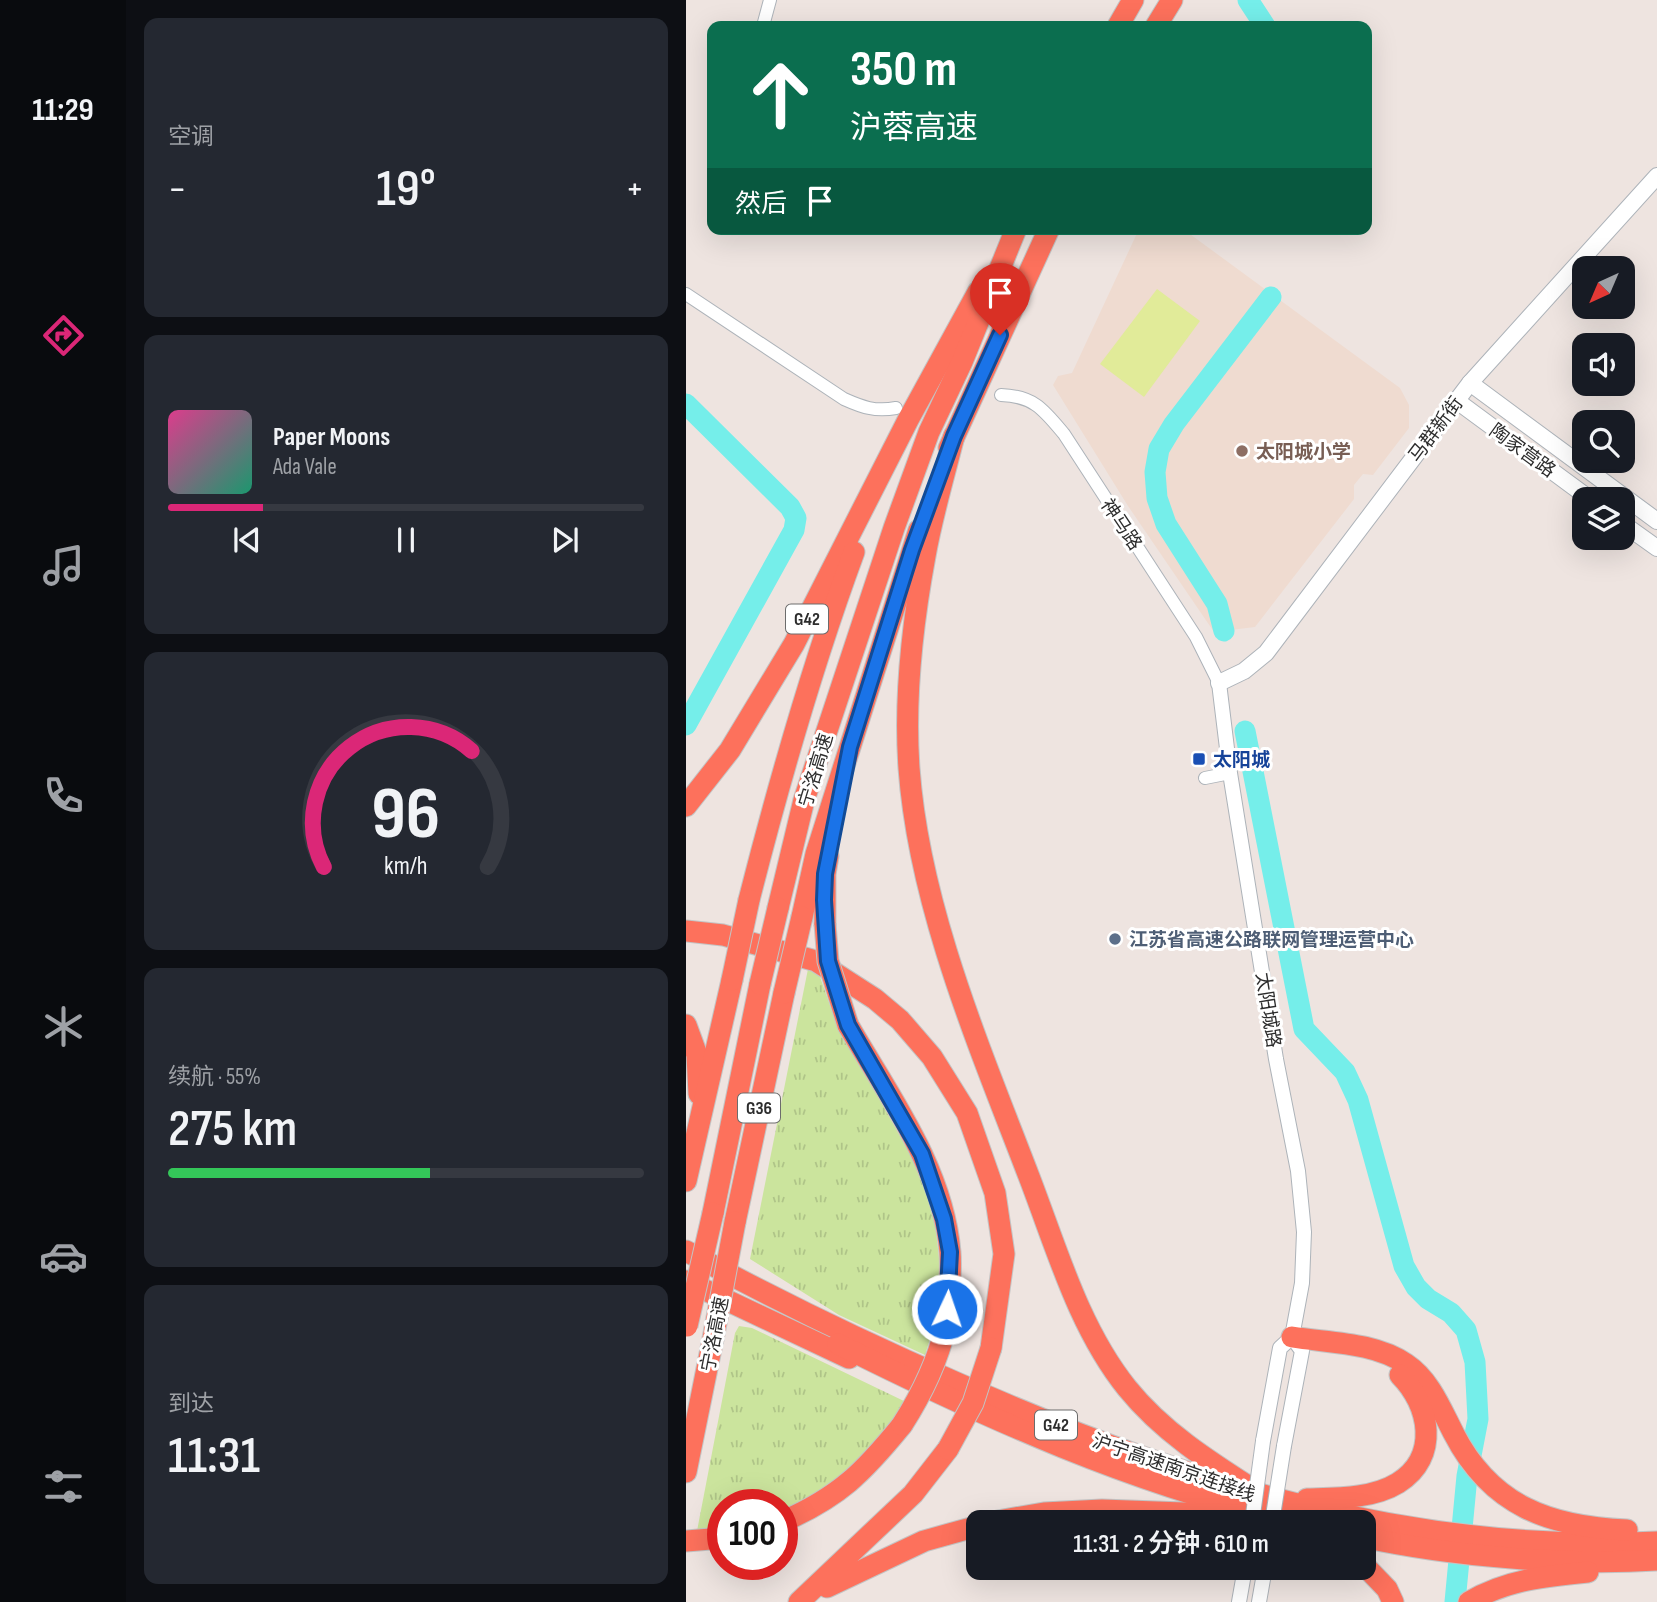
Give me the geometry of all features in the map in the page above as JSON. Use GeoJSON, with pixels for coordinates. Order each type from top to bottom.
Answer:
{"type":"FeatureCollection","features":[{"type":"Feature","properties":{"kind":"highway"},"geometry":{"type":"LineString","coordinates":[[1121,21],[1133,0]]}},
{"type":"Feature","properties":{"kind":"highway"},"geometry":{"type":"LineString","coordinates":[[1159,21],[1172,0]]}},
{"type":"Feature","properties":{"kind":"highway","name":"G42"},"geometry":{"type":"LineString","coordinates":[[686,806],[730,750],[794,644],[902,414],[1010,235]]}},
{"type":"Feature","properties":{"kind":"highway","name":"宁洛高速"},"geometry":{"type":"LineString","coordinates":[[687,1329],[760,984],[804,800],[894,528],[929,432],[962,362],[1012,235]]}},
{"type":"Feature","properties":{"kind":"highway"},"geometry":{"type":"LineString","coordinates":[[798,1514],[833,1496],[851,1482],[879,1454],[902,1425],[928,1383],[941,1349],[946,1326],[950,1252],[944,1219],[933,1179],[916,1143],[848,1025],[828,961],[825,874],[850,747],[912,550],[954,436],[1046,235]]}},
{"type":"Feature","properties":{"kind":"highway"},"geometry":{"type":"LineString","coordinates":[[686,1181],[749,900],[781,776],[815,663],[902,414]]}},
{"type":"Feature","properties":{"kind":"highway"},"geometry":{"type":"LineString","coordinates":[[954,436],[925,555],[910,658],[908,714],[909,768],[916,822],[949,955],[969,1018],[1063,1267],[1104,1355],[1126,1387],[1157,1421],[1264,1510]]}},
{"type":"Feature","properties":{"kind":"highway","name":"宁洛高速"},"geometry":{"type":"LineString","coordinates":[[686,1472],[735,1222],[784,993],[816,853],[850,747]]}},
{"type":"Feature","properties":{"kind":"highway"},"geometry":{"type":"LineString","coordinates":[[686,931],[723,935],[816,961],[855,985],[892,1013],[932,1057],[967,1113],[995,1193],[1004,1254],[991,1349],[973,1403],[948,1449],[914,1494],[800,1602]]}},
{"type":"Feature","properties":{"kind":"highway"},"geometry":{"type":"LineString","coordinates":[[686,1025],[697,1055],[699,1087],[696,1136]]}},
{"type":"Feature","properties":{"kind":"highway"},"geometry":{"type":"LineString","coordinates":[[686,1236],[830,1325]]}},
{"type":"Feature","properties":{"kind":"highway","name":"沪宁高速南京连接线"},"geometry":{"type":"LineString","coordinates":[[686,1251],[749,1286],[952,1381],[1071,1431],[1192,1475],[1262,1510]]}},
{"type":"Feature","properties":{"kind":"highway","name":"沪宁高速南京连接线"},"geometry":{"type":"LineString","coordinates":[[686,1268],[906,1378],[1018,1427],[1113,1466],[1259,1510]]}},
{"type":"Feature","properties":{"kind":"highway"},"geometry":{"type":"LineString","coordinates":[[686,1281],[842,1356],[906,1378]]}},
{"type":"Feature","properties":{"kind":"highway"},"geometry":{"type":"LineString","coordinates":[[1278,1510],[1358,1496],[1398,1483],[1418,1463],[1427,1438],[1426,1418],[1421,1403],[1401,1375],[1384,1364],[1292,1345]]}},
{"type":"Feature","properties":{"kind":"highway"},"geometry":{"type":"LineString","coordinates":[[1292,1345],[1369,1349],[1384,1352],[1406,1364],[1423,1377],[1476,1468],[1500,1491],[1524,1507],[1550,1519],[1592,1527],[1657,1531]]}},
{"type":"Feature","properties":{"kind":"highway","name":"沪宁高速南京连接线"},"geometry":{"type":"LineString","coordinates":[[1376,1522],[1448,1542]]}},
{"type":"Feature","properties":{"kind":"highway"},"geometry":{"type":"LineString","coordinates":[[800,1602],[844,1577],[924,1541],[966,1529]]}},
{"type":"Feature","properties":{"kind":"highway","name":"沪宁高速南京连接线"},"geometry":{"type":"LineString","coordinates":[[1376,1538],[1474,1545],[1556,1560],[1657,1562]]}},
{"type":"Feature","properties":{"kind":"highway"},"geometry":{"type":"LineString","coordinates":[[686,1541],[707,1539]]}},
{"type":"Feature","properties":{"kind":"highway","name":"沪宁高速南京连接线"},"geometry":{"type":"LineString","coordinates":[[1474,1545],[1657,1542]]}},
{"type":"Feature","properties":{"kind":"highway"},"geometry":{"type":"LineString","coordinates":[[1469,1602],[1504,1585],[1528,1579],[1657,1562]]}},
{"type":"Feature","properties":{"kind":"highway"},"geometry":{"type":"LineString","coordinates":[[1376,1578],[1387,1589],[1393,1602]]}},
{"type":"Feature","properties":{"kind":"main road","name":"马群新街"},"geometry":{"type":"LineString","coordinates":[[1219,683],[1244,671],[1266,653],[1470,383],[1657,176]]}},
{"type":"Feature","properties":{"kind":"main road","name":"陶家营路"},"geometry":{"type":"LineString","coordinates":[[1470,383],[1657,521]]}},
{"type":"Feature","properties":{"kind":"main road","name":"陶家营路"},"geometry":{"type":"LineString","coordinates":[[1457,401],[1574,487]]}},
{"type":"Feature","properties":{"kind":"main road"},"geometry":{"type":"LineString","coordinates":[[1635,532],[1657,548]]}},
{"type":"Feature","properties":{"kind":"street"},"geometry":{"type":"LineString","coordinates":[[764,21],[770,0]]}},
{"type":"Feature","properties":{"kind":"street"},"geometry":{"type":"LineString","coordinates":[[686,294],[844,399],[873,410],[902,414]]}},
{"type":"Feature","properties":{"kind":"street","name":"神马路"},"geometry":{"type":"LineString","coordinates":[[1001,395],[1020,395],[1043,408],[1065,434],[1196,637],[1219,683]]}},
{"type":"Feature","properties":{"kind":"street","name":"太阳城路"},"geometry":{"type":"LineString","coordinates":[[1219,683],[1230,773],[1276,1059],[1298,1171],[1304,1231],[1302,1283],[1292,1345],[1284,1446],[1267,1510]]}},
{"type":"Feature","properties":{"kind":"street"},"geometry":{"type":"LineString","coordinates":[[1205,778],[1230,773]]}},
{"type":"Feature","properties":{"kind":"street","name":"太阳城路"},"geometry":{"type":"LineString","coordinates":[[1266,1510],[1263,1441],[1292,1345]]}},
{"type":"Feature","properties":{"kind":"street"},"geometry":{"type":"LineString","coordinates":[[1239,1602],[1243,1580]]}},
{"type":"Feature","properties":{"kind":"street"},"geometry":{"type":"LineString","coordinates":[[1259,1602],[1263,1580]]}},
{"type":"Feature","properties":{"kind":"shaded area","name":"太阳城小学"},"geometry":{"type":"Polygon","coordinates":[[[1136,235],[1191,235],[1400,388],[1409,405],[1409,428],[1373,475],[1363,474],[1354,485],[1354,499],[1255,627],[1214,632],[1128,506],[1053,385],[1058,376],[1072,373],[1136,235]]]}},
{"type":"Feature","properties":{"kind":"green space"},"geometry":{"type":"Polygon","coordinates":[[[1157,289],[1200,321],[1144,397],[1100,364],[1157,289]]]}},
{"type":"Feature","properties":{"kind":"green space"},"geometry":{"type":"Polygon","coordinates":[[[808,969],[818,971],[834,1017],[915,1163],[934,1214],[939,1258],[939,1310],[925,1355],[839,1315],[750,1259],[808,969]]]}},
{"type":"Feature","properties":{"kind":"green space"},"geometry":{"type":"Polygon","coordinates":[[[739,1326],[752,1328],[906,1402],[892,1424],[839,1481],[798,1504],[798,1489],[707,1489],[707,1530],[697,1531],[735,1333],[739,1326]]]}},
{"type":"Feature","properties":{"kind":"waterway"},"geometry":{"type":"LineString","coordinates":[[1248,0],[1262,21]]}},
{"type":"Feature","properties":{"kind":"waterway"},"geometry":{"type":"LineString","coordinates":[[1224,631],[1217,604],[1166,524],[1157,498],[1155,472],[1159,449],[1174,424],[1271,297]]}},
{"type":"Feature","properties":{"kind":"waterway"},"geometry":{"type":"LineString","coordinates":[[686,404],[790,507],[796,518],[794,530],[686,725]]}},
{"type":"Feature","properties":{"kind":"waterway"},"geometry":{"type":"LineString","coordinates":[[1245,731],[1304,1029],[1345,1072],[1358,1100],[1404,1266],[1416,1287],[1428,1299],[1451,1313],[1466,1330],[1475,1362],[1478,1419],[1467,1476],[1455,1602]]}},
{"type":"Feature","properties":{"kind":"place","name":"太阳城小学"},"geometry":{"type":"Point","coordinates":[1242,451]}},
{"type":"Feature","properties":{"kind":"place","name":"太阳城"},"geometry":{"type":"Point","coordinates":[1199,759]}},
{"type":"Feature","properties":{"kind":"place","name":"江苏省高速公路联网管理运营中心"},"geometry":{"type":"Point","coordinates":[1115,939]}},
{"type":"Feature","properties":{"kind":"route"},"geometry":{"type":"LineString","coordinates":[[947,1309],[950,1252],[933,1179],[922,1154],[848,1025],[828,961],[825,874],[850,747],[912,550],[954,436],[1000,335]]}}]}
